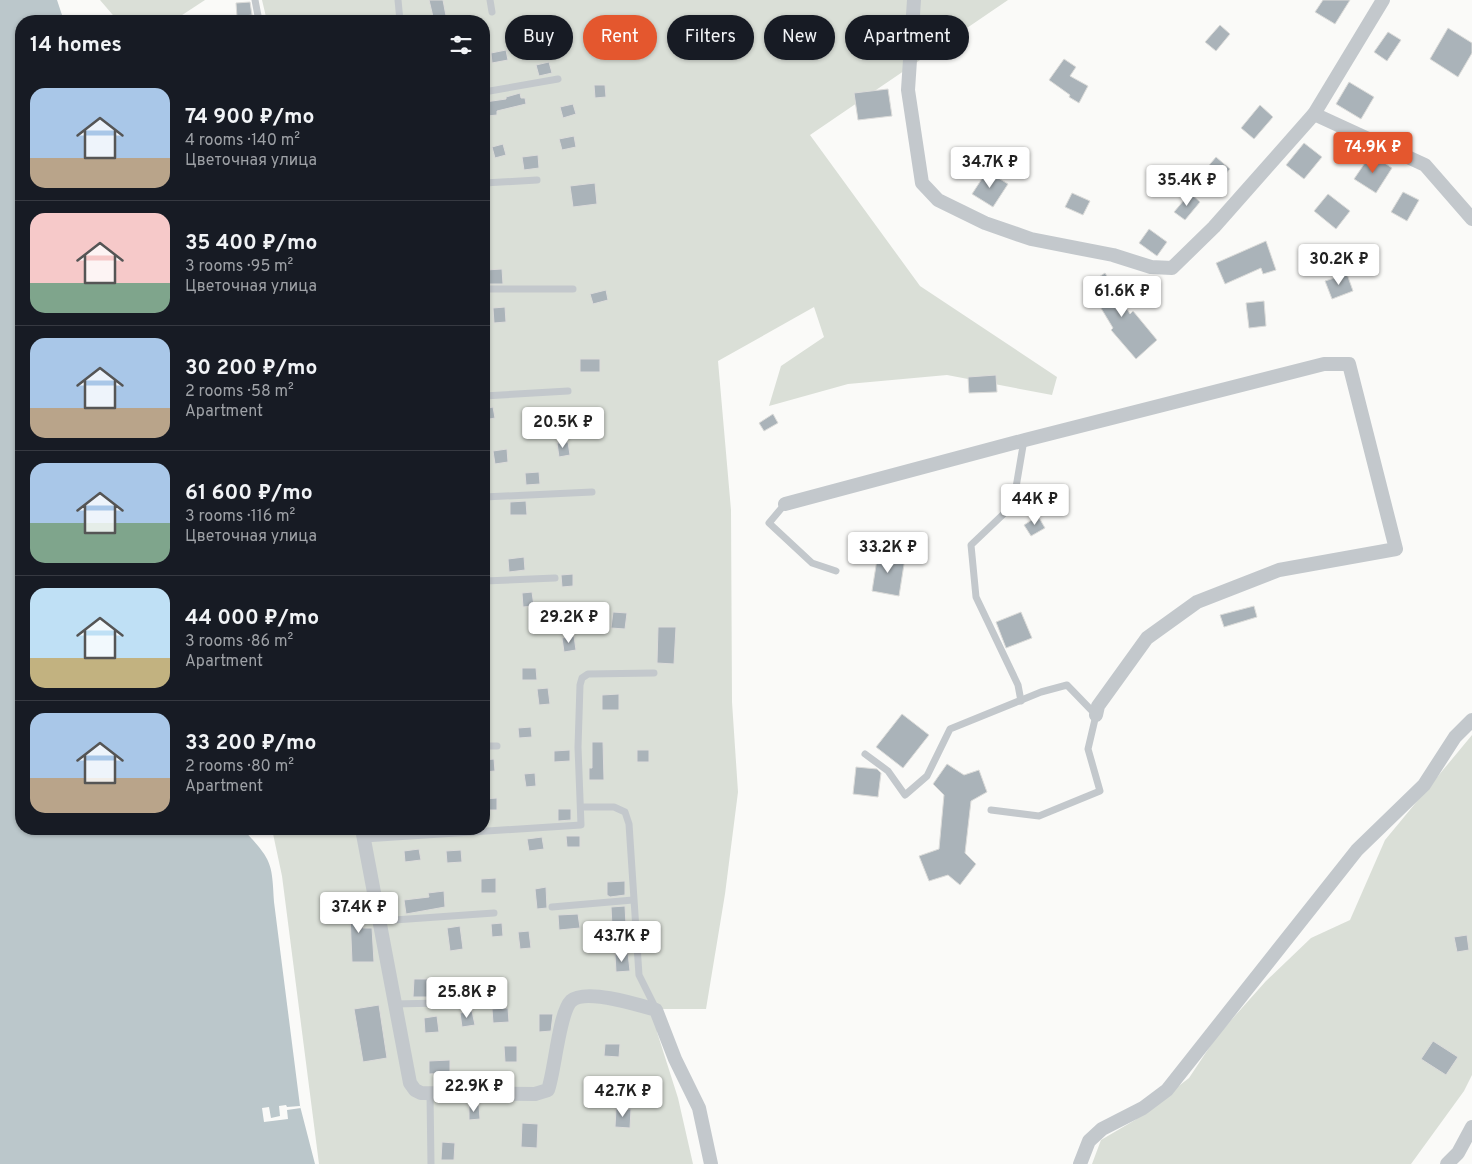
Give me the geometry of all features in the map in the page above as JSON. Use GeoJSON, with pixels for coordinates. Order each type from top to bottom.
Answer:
{"type":"FeatureCollection","features":[{"type":"Feature","properties":{"kind":"street"},"geometry":{"type":"LineString","coordinates":[[914,0],[908,90],[922,183],[938,200],[985,223],[1031,239],[1113,255],[1151,266],[1172,268],[1214,227],[1314,114],[1383,0]]}},
{"type":"Feature","properties":{"kind":"street"},"geometry":{"type":"LineString","coordinates":[[1314,114],[1425,165],[1472,219]]}},
{"type":"Feature","properties":{"kind":"street"},"geometry":{"type":"LineString","coordinates":[[785,504],[1024,440],[1324,364],[1349,364],[1396,549],[1279,570],[1197,602],[1146,638],[1098,706],[1096,715]]}},
{"type":"Feature","properties":{"kind":"street"},"geometry":{"type":"LineString","coordinates":[[1080,1164],[1089,1141],[1102,1129],[1143,1108],[1167,1090],[1357,850],[1424,785],[1455,736],[1472,720]]}},
{"type":"Feature","properties":{"kind":"street"},"geometry":{"type":"LineString","coordinates":[[363,835],[410,1083],[415,1090],[421,1093],[535,1094],[548,1090],[553,1076],[563,1015],[570,1002],[577,998],[609,997],[656,1010],[675,1059],[699,1108],[712,1164]]}},
{"type":"Feature","properties":{"kind":"street"},"geometry":{"type":"LineString","coordinates":[[1447,1164],[1459,1158],[1472,1127]]}},
{"type":"Feature","properties":{"kind":"lane"},"geometry":{"type":"LineString","coordinates":[[255,0],[258,15]]}},
{"type":"Feature","properties":{"kind":"lane"},"geometry":{"type":"LineString","coordinates":[[398,0],[399,15]]}},
{"type":"Feature","properties":{"kind":"lane"},"geometry":{"type":"LineString","coordinates":[[490,0],[492,12]]}},
{"type":"Feature","properties":{"kind":"lane"},"geometry":{"type":"LineString","coordinates":[[490,91],[558,79]]}},
{"type":"Feature","properties":{"kind":"lane"},"geometry":{"type":"LineString","coordinates":[[490,183],[537,180]]}},
{"type":"Feature","properties":{"kind":"lane"},"geometry":{"type":"LineString","coordinates":[[490,289],[573,289]]}},
{"type":"Feature","properties":{"kind":"lane"},"geometry":{"type":"LineString","coordinates":[[490,396],[568,391]]}},
{"type":"Feature","properties":{"kind":"lane"},"geometry":{"type":"LineString","coordinates":[[1022,701],[1018,685],[976,597],[971,545],[1013,505],[1024,440]]}},
{"type":"Feature","properties":{"kind":"lane"},"geometry":{"type":"LineString","coordinates":[[490,497],[592,492]]}},
{"type":"Feature","properties":{"kind":"lane"},"geometry":{"type":"LineString","coordinates":[[785,504],[768,523],[812,564],[836,571]]}},
{"type":"Feature","properties":{"kind":"lane"},"geometry":{"type":"LineString","coordinates":[[490,581],[555,578]]}},
{"type":"Feature","properties":{"kind":"lane"},"geometry":{"type":"LineString","coordinates":[[490,829],[581,825],[578,747],[580,685],[582,678],[588,674],[654,674]]}},
{"type":"Feature","properties":{"kind":"lane"},"geometry":{"type":"LineString","coordinates":[[865,754],[888,771],[905,795],[927,776],[950,729],[1040,692],[1067,685],[1096,715],[1088,749],[1100,791],[1039,816],[991,810]]}},
{"type":"Feature","properties":{"kind":"lane"},"geometry":{"type":"LineString","coordinates":[[490,746],[496,746]]}},
{"type":"Feature","properties":{"kind":"lane"},"geometry":{"type":"LineString","coordinates":[[581,807],[614,807],[625,812],[629,824],[639,975],[656,1010]]}},
{"type":"Feature","properties":{"kind":"lane"},"geometry":{"type":"LineString","coordinates":[[552,907],[633,900]]}},
{"type":"Feature","properties":{"kind":"lane"},"geometry":{"type":"LineString","coordinates":[[380,921],[494,913]]}},
{"type":"Feature","properties":{"kind":"lane"},"geometry":{"type":"LineString","coordinates":[[394,1004],[488,1002]]}},
{"type":"Feature","properties":{"kind":"lane"},"geometry":{"type":"LineString","coordinates":[[430,1093],[431,1164]]}},
{"type":"Feature","properties":{"kind":"shaded area"},"geometry":{"type":"Polygon","coordinates":[[[0,0],[57,0],[62,15],[15,15],[15,835],[248,835],[265,855],[271,869],[300,1106],[315,1164],[0,1164],[0,0]]]}},
{"type":"Feature","properties":{"kind":"shaded area"},"geometry":{"type":"Polygon","coordinates":[[[100,0],[205,0],[182,15],[113,15],[100,0]]]}},
{"type":"Feature","properties":{"kind":"shaded area"},"geometry":{"type":"Polygon","coordinates":[[[262,0],[1008,0],[969,27],[969,15],[845,15],[845,60],[920,60],[810,135],[920,286],[1057,377],[1052,395],[947,375],[848,384],[769,406],[781,366],[824,337],[814,307],[718,361],[731,510],[732,702],[738,792],[725,894],[706,1009],[663,1009],[657,1032],[678,1098],[693,1164],[319,1164],[282,876],[273,835],[490,835],[490,15],[266,15],[262,0]]]}},
{"type":"Feature","properties":{"kind":"shaded area"},"geometry":{"type":"Polygon","coordinates":[[[1472,735],[1472,1075],[1464,1091],[1411,1164],[1092,1164],[1101,1140],[1135,1120],[1189,1078],[1217,1036],[1266,981],[1311,938],[1350,920],[1385,840],[1472,735]]]}},
{"type":"Feature","properties":{"kind":"pier"},"geometry":{"type":"Polygon","coordinates":[[[286,1105],[287,1107],[300,1106],[301,1108],[287,1110],[288,1119],[264,1122],[262,1108],[269,1107],[271,1118],[280,1116],[279,1106],[286,1105]]]}},
{"type":"Feature","properties":{"kind":"building"},"geometry":{"type":"Polygon","coordinates":[[[429,0],[443,0],[446,15],[433,15],[429,0]]]}},
{"type":"Feature","properties":{"kind":"building"},"geometry":{"type":"Polygon","coordinates":[[[1323,0],[1350,0],[1335,24],[1315,12],[1323,0]]]}},
{"type":"Feature","properties":{"kind":"building"},"geometry":{"type":"Polygon","coordinates":[[[250,2],[252,15],[237,15],[236,3],[250,2]]]}},
{"type":"Feature","properties":{"kind":"building"},"geometry":{"type":"Polygon","coordinates":[[[1220,25],[1230,34],[1216,51],[1205,42],[1220,25]]]}},
{"type":"Feature","properties":{"kind":"building"},"geometry":{"type":"Polygon","coordinates":[[[1448,28],[1472,43],[1472,53],[1458,77],[1430,59],[1448,28]]]}},
{"type":"Feature","properties":{"kind":"building"},"geometry":{"type":"Polygon","coordinates":[[[1388,32],[1401,40],[1387,61],[1374,52],[1388,32]]]}},
{"type":"Feature","properties":{"kind":"building"},"geometry":{"type":"Polygon","coordinates":[[[505,50],[505,60],[508,60],[492,63],[491,53],[505,50]]]}},
{"type":"Feature","properties":{"kind":"building"},"geometry":{"type":"Polygon","coordinates":[[[1064,59],[1076,67],[1070,76],[1088,86],[1079,103],[1049,80],[1064,59]]]}},
{"type":"Feature","properties":{"kind":"building"},"geometry":{"type":"Polygon","coordinates":[[[549,62],[552,73],[539,76],[536,65],[549,62]]]}},
{"type":"Feature","properties":{"kind":"building"},"geometry":{"type":"Polygon","coordinates":[[[1349,82],[1374,97],[1361,119],[1336,104],[1349,82]]]}},
{"type":"Feature","properties":{"kind":"building"},"geometry":{"type":"Polygon","coordinates":[[[594,85],[605,85],[606,97],[595,98],[594,85]]]}},
{"type":"Feature","properties":{"kind":"building"},"geometry":{"type":"Polygon","coordinates":[[[888,89],[892,116],[858,120],[854,93],[888,89]]]}},
{"type":"Feature","properties":{"kind":"building"},"geometry":{"type":"Polygon","coordinates":[[[520,93],[521,98],[525,98],[526,104],[497,111],[497,115],[490,116],[490,101],[506,99],[506,97],[520,93]]]}},
{"type":"Feature","properties":{"kind":"building"},"geometry":{"type":"Polygon","coordinates":[[[573,104],[576,114],[563,118],[560,107],[573,104]]]}},
{"type":"Feature","properties":{"kind":"building"},"geometry":{"type":"Polygon","coordinates":[[[1260,105],[1273,117],[1254,139],[1241,128],[1260,105]]]}},
{"type":"Feature","properties":{"kind":"building"},"geometry":{"type":"Polygon","coordinates":[[[574,136],[576,147],[562,150],[559,139],[574,136]]]}},
{"type":"Feature","properties":{"kind":"building"},"geometry":{"type":"Polygon","coordinates":[[[1304,143],[1322,157],[1304,179],[1286,165],[1304,143]]]}},
{"type":"Feature","properties":{"kind":"building"},"geometry":{"type":"Polygon","coordinates":[[[503,144],[506,155],[495,158],[492,147],[503,144]]]}},
{"type":"Feature","properties":{"kind":"building"},"geometry":{"type":"Polygon","coordinates":[[[1371,154],[1392,168],[1376,193],[1354,179],[1371,154]]]}},
{"type":"Feature","properties":{"kind":"building"},"geometry":{"type":"Polygon","coordinates":[[[538,155],[539,168],[524,170],[522,157],[538,155]]]}},
{"type":"Feature","properties":{"kind":"building"},"geometry":{"type":"Polygon","coordinates":[[[1216,157],[1230,169],[1214,187],[1200,176],[1216,157]]]}},
{"type":"Feature","properties":{"kind":"building"},"geometry":{"type":"Polygon","coordinates":[[[987,171],[1008,184],[993,207],[972,194],[987,171]]]}},
{"type":"Feature","properties":{"kind":"building"},"geometry":{"type":"Polygon","coordinates":[[[595,183],[597,204],[573,207],[570,186],[595,183]]]}},
{"type":"Feature","properties":{"kind":"building"},"geometry":{"type":"Polygon","coordinates":[[[1403,192],[1419,200],[1407,221],[1391,212],[1403,192]]]}},
{"type":"Feature","properties":{"kind":"building"},"geometry":{"type":"Polygon","coordinates":[[[1072,193],[1090,201],[1083,215],[1065,207],[1072,193]]]}},
{"type":"Feature","properties":{"kind":"building"},"geometry":{"type":"Polygon","coordinates":[[[1190,193],[1200,202],[1185,220],[1174,212],[1190,193]]]}},
{"type":"Feature","properties":{"kind":"building"},"geometry":{"type":"Polygon","coordinates":[[[1328,194],[1350,211],[1336,229],[1314,211],[1328,194]]]}},
{"type":"Feature","properties":{"kind":"building"},"geometry":{"type":"Polygon","coordinates":[[[1149,229],[1167,242],[1157,256],[1139,243],[1149,229]]]}},
{"type":"Feature","properties":{"kind":"building"},"geometry":{"type":"Polygon","coordinates":[[[1266,241],[1276,270],[1263,274],[1261,268],[1225,284],[1216,263],[1266,241]]]}},
{"type":"Feature","properties":{"kind":"building"},"geometry":{"type":"Polygon","coordinates":[[[502,269],[503,284],[490,284],[490,270],[502,269]]]}},
{"type":"Feature","properties":{"kind":"building"},"geometry":{"type":"Polygon","coordinates":[[[1105,273],[1130,314],[1133,311],[1157,340],[1136,359],[1111,330],[1113,328],[1087,285],[1105,273]]]}},
{"type":"Feature","properties":{"kind":"building"},"geometry":{"type":"Polygon","coordinates":[[[1347,274],[1353,291],[1332,299],[1325,281],[1347,274]]]}},
{"type":"Feature","properties":{"kind":"building"},"geometry":{"type":"Polygon","coordinates":[[[606,290],[608,300],[593,304],[590,294],[606,290]]]}},
{"type":"Feature","properties":{"kind":"building"},"geometry":{"type":"Polygon","coordinates":[[[1264,301],[1266,326],[1249,328],[1246,303],[1264,301]]]}},
{"type":"Feature","properties":{"kind":"building"},"geometry":{"type":"Polygon","coordinates":[[[505,307],[506,322],[494,323],[493,308],[505,307]]]}},
{"type":"Feature","properties":{"kind":"building"},"geometry":{"type":"Polygon","coordinates":[[[580,359],[600,359],[600,372],[580,372],[580,359]]]}},
{"type":"Feature","properties":{"kind":"building"},"geometry":{"type":"Polygon","coordinates":[[[996,375],[997,392],[969,393],[968,377],[996,375]]]}},
{"type":"Feature","properties":{"kind":"building"},"geometry":{"type":"Polygon","coordinates":[[[493,407],[495,418],[490,419],[490,408],[493,407]]]}},
{"type":"Feature","properties":{"kind":"building"},"geometry":{"type":"Polygon","coordinates":[[[773,414],[778,423],[764,431],[759,423],[773,414]]]}},
{"type":"Feature","properties":{"kind":"building"},"geometry":{"type":"Polygon","coordinates":[[[568,442],[570,455],[559,457],[557,443],[568,442]]]}},
{"type":"Feature","properties":{"kind":"building"},"geometry":{"type":"Polygon","coordinates":[[[507,449],[508,462],[495,464],[493,451],[507,449]]]}},
{"type":"Feature","properties":{"kind":"building"},"geometry":{"type":"Polygon","coordinates":[[[539,472],[540,484],[526,485],[525,473],[539,472]]]}},
{"type":"Feature","properties":{"kind":"building"},"geometry":{"type":"Polygon","coordinates":[[[526,501],[527,515],[510,515],[510,502],[526,501]]]}},
{"type":"Feature","properties":{"kind":"building"},"geometry":{"type":"Polygon","coordinates":[[[1038,516],[1045,528],[1031,536],[1024,525],[1038,516]]]}},
{"type":"Feature","properties":{"kind":"building"},"geometry":{"type":"Polygon","coordinates":[[[878,553],[905,558],[899,596],[872,591],[878,553]]]}},
{"type":"Feature","properties":{"kind":"building"},"geometry":{"type":"Polygon","coordinates":[[[524,557],[525,570],[509,572],[508,559],[524,557]]]}},
{"type":"Feature","properties":{"kind":"building"},"geometry":{"type":"Polygon","coordinates":[[[573,574],[573,586],[562,587],[561,575],[573,574]]]}},
{"type":"Feature","properties":{"kind":"building"},"geometry":{"type":"Polygon","coordinates":[[[532,592],[534,606],[523,607],[522,593],[532,592]]]}},
{"type":"Feature","properties":{"kind":"building"},"geometry":{"type":"Polygon","coordinates":[[[1254,606],[1257,617],[1224,627],[1220,615],[1254,606]]]}},
{"type":"Feature","properties":{"kind":"building"},"geometry":{"type":"Polygon","coordinates":[[[613,612],[627,613],[625,629],[611,628],[613,612]]]}},
{"type":"Feature","properties":{"kind":"building"},"geometry":{"type":"Polygon","coordinates":[[[1021,612],[1032,638],[1006,648],[996,622],[1021,612]]]}},
{"type":"Feature","properties":{"kind":"building"},"geometry":{"type":"Polygon","coordinates":[[[658,627],[676,627],[674,664],[657,663],[658,627]]]}},
{"type":"Feature","properties":{"kind":"building"},"geometry":{"type":"Polygon","coordinates":[[[574,636],[576,650],[564,652],[562,638],[574,636]]]}},
{"type":"Feature","properties":{"kind":"building"},"geometry":{"type":"Polygon","coordinates":[[[522,668],[536,668],[537,680],[522,680],[522,668]]]}},
{"type":"Feature","properties":{"kind":"building"},"geometry":{"type":"Polygon","coordinates":[[[548,688],[550,704],[539,705],[537,689],[548,688]]]}},
{"type":"Feature","properties":{"kind":"building"},"geometry":{"type":"Polygon","coordinates":[[[619,694],[619,710],[602,710],[602,695],[619,694]]]}},
{"type":"Feature","properties":{"kind":"building"},"geometry":{"type":"Polygon","coordinates":[[[902,714],[929,735],[903,768],[876,747],[902,714]]]}},
{"type":"Feature","properties":{"kind":"building"},"geometry":{"type":"Polygon","coordinates":[[[531,727],[532,737],[519,738],[518,728],[531,727]]]}},
{"type":"Feature","properties":{"kind":"building"},"geometry":{"type":"Polygon","coordinates":[[[592,742],[603,742],[604,780],[589,780],[589,768],[592,768],[592,742]]]}},
{"type":"Feature","properties":{"kind":"building"},"geometry":{"type":"Polygon","coordinates":[[[570,750],[570,761],[554,762],[554,751],[570,750]]]}},
{"type":"Feature","properties":{"kind":"building"},"geometry":{"type":"Polygon","coordinates":[[[637,750],[649,750],[649,762],[637,762],[637,750]]]}},
{"type":"Feature","properties":{"kind":"building"},"geometry":{"type":"Polygon","coordinates":[[[490,759],[494,759],[495,771],[490,771],[490,759]]]}},
{"type":"Feature","properties":{"kind":"building"},"geometry":{"type":"Polygon","coordinates":[[[947,764],[964,775],[979,770],[987,792],[971,801],[965,853],[976,864],[960,885],[948,875],[929,881],[919,856],[939,849],[944,795],[933,784],[947,764]]]}},
{"type":"Feature","properties":{"kind":"building"},"geometry":{"type":"Polygon","coordinates":[[[856,767],[877,769],[881,773],[878,797],[853,794],[856,767]]]}},
{"type":"Feature","properties":{"kind":"building"},"geometry":{"type":"Polygon","coordinates":[[[535,773],[536,786],[526,787],[524,774],[535,773]]]}},
{"type":"Feature","properties":{"kind":"building"},"geometry":{"type":"Polygon","coordinates":[[[497,798],[497,810],[490,810],[490,799],[497,798]]]}},
{"type":"Feature","properties":{"kind":"building"},"geometry":{"type":"Polygon","coordinates":[[[558,809],[571,809],[571,820],[558,821],[558,809]]]}},
{"type":"Feature","properties":{"kind":"building"},"geometry":{"type":"Polygon","coordinates":[[[566,836],[580,836],[580,847],[567,847],[566,836]]]}},
{"type":"Feature","properties":{"kind":"building"},"geometry":{"type":"Polygon","coordinates":[[[542,837],[544,849],[529,851],[527,839],[542,837]]]}},
{"type":"Feature","properties":{"kind":"building"},"geometry":{"type":"Polygon","coordinates":[[[419,849],[421,860],[405,862],[404,851],[419,849]]]}},
{"type":"Feature","properties":{"kind":"building"},"geometry":{"type":"Polygon","coordinates":[[[461,850],[462,862],[447,863],[446,851],[461,850]]]}},
{"type":"Feature","properties":{"kind":"building"},"geometry":{"type":"Polygon","coordinates":[[[496,878],[496,893],[481,893],[481,879],[496,878]]]}},
{"type":"Feature","properties":{"kind":"building"},"geometry":{"type":"Polygon","coordinates":[[[625,881],[625,895],[610,897],[607,895],[607,882],[625,881]]]}},
{"type":"Feature","properties":{"kind":"building"},"geometry":{"type":"Polygon","coordinates":[[[546,887],[547,908],[537,909],[535,889],[546,887]]]}},
{"type":"Feature","properties":{"kind":"building"},"geometry":{"type":"Polygon","coordinates":[[[444,891],[445,907],[406,914],[404,900],[429,897],[428,893],[444,891]]]}},
{"type":"Feature","properties":{"kind":"building"},"geometry":{"type":"Polygon","coordinates":[[[361,901],[363,928],[372,928],[374,962],[352,962],[350,914],[342,915],[341,903],[361,901]]]}},
{"type":"Feature","properties":{"kind":"building"},"geometry":{"type":"Polygon","coordinates":[[[625,906],[626,925],[612,926],[611,907],[625,906]]]}},
{"type":"Feature","properties":{"kind":"building"},"geometry":{"type":"Polygon","coordinates":[[[578,914],[580,928],[559,930],[558,915],[578,914]]]}},
{"type":"Feature","properties":{"kind":"building"},"geometry":{"type":"Polygon","coordinates":[[[502,923],[503,936],[492,937],[491,924],[502,923]]]}},
{"type":"Feature","properties":{"kind":"building"},"geometry":{"type":"Polygon","coordinates":[[[460,926],[463,949],[450,951],[447,928],[460,926]]]}},
{"type":"Feature","properties":{"kind":"building"},"geometry":{"type":"Polygon","coordinates":[[[529,931],[531,948],[520,949],[518,932],[529,931]]]}},
{"type":"Feature","properties":{"kind":"building"},"geometry":{"type":"Polygon","coordinates":[[[1467,935],[1469,950],[1457,952],[1454,937],[1467,935]]]}},
{"type":"Feature","properties":{"kind":"building"},"geometry":{"type":"Polygon","coordinates":[[[628,953],[630,971],[616,972],[615,954],[628,953]]]}},
{"type":"Feature","properties":{"kind":"building"},"geometry":{"type":"Polygon","coordinates":[[[414,979],[431,979],[431,997],[413,997],[414,979]]]}},
{"type":"Feature","properties":{"kind":"building"},"geometry":{"type":"Polygon","coordinates":[[[491,981],[492,998],[477,997],[476,982],[491,981]]]}},
{"type":"Feature","properties":{"kind":"building"},"geometry":{"type":"Polygon","coordinates":[[[379,1005],[387,1058],[363,1062],[354,1009],[379,1005]]]}},
{"type":"Feature","properties":{"kind":"building"},"geometry":{"type":"Polygon","coordinates":[[[508,1008],[509,1022],[493,1023],[492,1009],[508,1008]]]}},
{"type":"Feature","properties":{"kind":"building"},"geometry":{"type":"Polygon","coordinates":[[[472,1011],[475,1025],[462,1027],[460,1013],[472,1011]]]}},
{"type":"Feature","properties":{"kind":"building"},"geometry":{"type":"Polygon","coordinates":[[[539,1014],[553,1014],[551,1031],[539,1032],[539,1014]]]}},
{"type":"Feature","properties":{"kind":"building"},"geometry":{"type":"Polygon","coordinates":[[[437,1016],[439,1032],[425,1033],[424,1018],[437,1016]]]}},
{"type":"Feature","properties":{"kind":"building"},"geometry":{"type":"Polygon","coordinates":[[[1433,1041],[1458,1057],[1446,1075],[1421,1059],[1433,1041]]]}},
{"type":"Feature","properties":{"kind":"building"},"geometry":{"type":"Polygon","coordinates":[[[605,1044],[620,1044],[619,1057],[604,1056],[605,1044]]]}},
{"type":"Feature","properties":{"kind":"building"},"geometry":{"type":"Polygon","coordinates":[[[504,1046],[517,1046],[517,1062],[505,1062],[504,1046]]]}},
{"type":"Feature","properties":{"kind":"building"},"geometry":{"type":"Polygon","coordinates":[[[450,1060],[450,1073],[429,1074],[429,1061],[450,1060]]]}},
{"type":"Feature","properties":{"kind":"building"},"geometry":{"type":"Polygon","coordinates":[[[479,1105],[480,1119],[469,1120],[469,1106],[479,1105]]]}},
{"type":"Feature","properties":{"kind":"building"},"geometry":{"type":"Polygon","coordinates":[[[616,1109],[631,1109],[630,1128],[615,1127],[616,1109]]]}},
{"type":"Feature","properties":{"kind":"building"},"geometry":{"type":"Polygon","coordinates":[[[522,1123],[538,1124],[537,1148],[521,1147],[522,1123]]]}},
{"type":"Feature","properties":{"kind":"building"},"geometry":{"type":"Polygon","coordinates":[[[442,1142],[455,1143],[454,1160],[441,1160],[442,1142]]]}}]}
